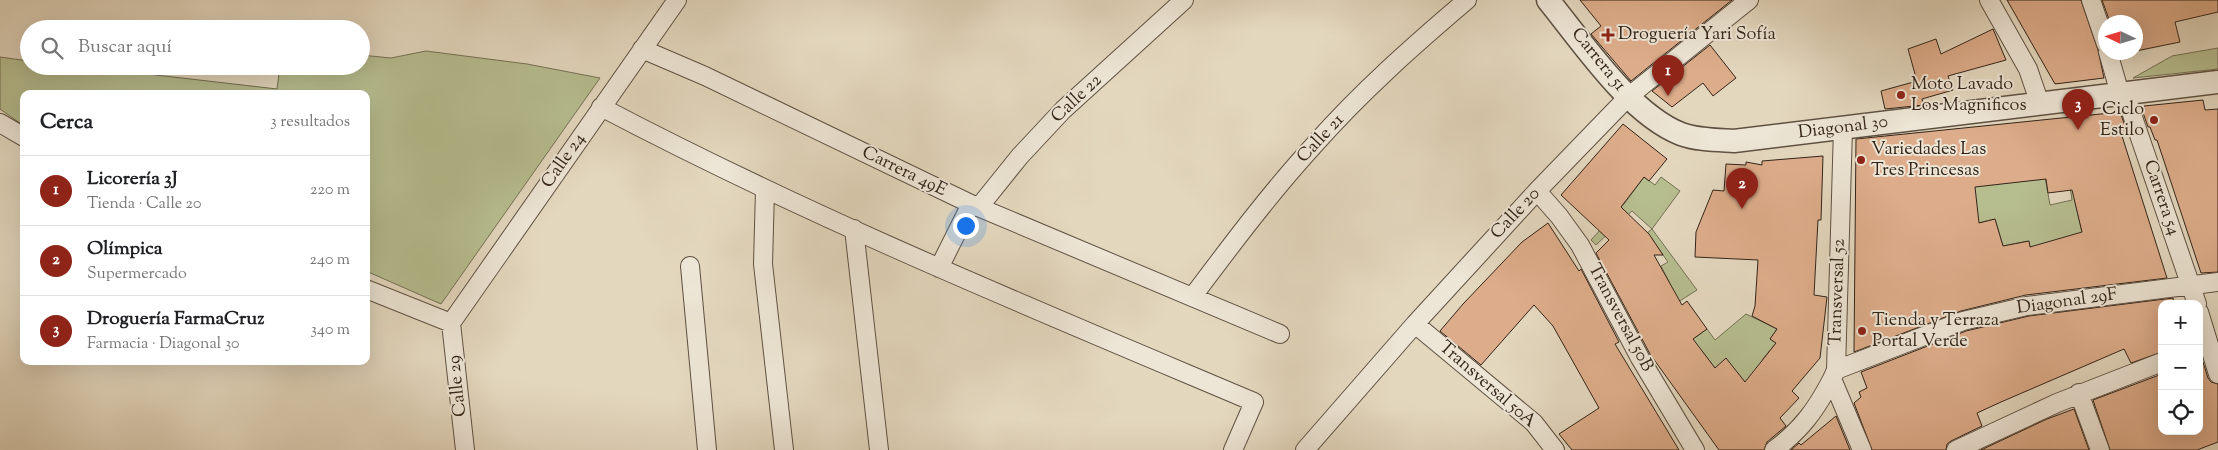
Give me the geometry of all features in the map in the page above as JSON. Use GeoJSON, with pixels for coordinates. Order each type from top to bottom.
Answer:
{"type":"FeatureCollection","features":[{"type":"Feature","properties":{"kind":"street","name":"Calle 24"},"geometry":{"type":"LineString","coordinates":[[451,323],[677,0]]}},
{"type":"Feature","properties":{"kind":"street","name":"Calle 22"},"geometry":{"type":"LineString","coordinates":[[939,268],[975,205],[1063,110],[1184,0]]}},
{"type":"Feature","properties":{"kind":"street","name":"Calle 21"},"geometry":{"type":"LineString","coordinates":[[1193,296],[1259,209],[1315,143],[1395,63],[1467,0]]}},
{"type":"Feature","properties":{"kind":"street","name":"Carrera 51"},"geometry":{"type":"LineString","coordinates":[[1548,0],[1628,97]]}},
{"type":"Feature","properties":{"kind":"street","name":"Calle 20"},"geometry":{"type":"LineString","coordinates":[[1305,450],[1415,324],[1628,97],[1749,0]]}},
{"type":"Feature","properties":{"kind":"street"},"geometry":{"type":"LineString","coordinates":[[1989,0],[2028,69],[2040,104]]}},
{"type":"Feature","properties":{"kind":"street"},"geometry":{"type":"LineString","coordinates":[[2091,0],[2098,21]]}},
{"type":"Feature","properties":{"kind":"street","name":"Carrera 49E"},"geometry":{"type":"LineString","coordinates":[[642,49],[705,76],[975,205],[1280,334]]}},
{"type":"Feature","properties":{"kind":"street","name":"Carrera 54"},"geometry":{"type":"LineString","coordinates":[[2111,60],[2196,300]]}},
{"type":"Feature","properties":{"kind":"street","name":"Diagonal 30"},"geometry":{"type":"LineString","coordinates":[[1628,97],[1656,122],[1682,135],[1711,140],[1734,141],[2218,82]]}},
{"type":"Feature","properties":{"kind":"street"},"geometry":{"type":"LineString","coordinates":[[601,107],[765,190],[939,268],[1254,402],[1232,450]]}},
{"type":"Feature","properties":{"kind":"street"},"geometry":{"type":"LineString","coordinates":[[0,123],[20,136]]}},
{"type":"Feature","properties":{"kind":"street","name":"Transversal 52"},"geometry":{"type":"LineString","coordinates":[[1843,128],[1834,374],[1862,450]]}},
{"type":"Feature","properties":{"kind":"street"},"geometry":{"type":"LineString","coordinates":[[765,190],[763,264],[784,450]]}},
{"type":"Feature","properties":{"kind":"street","name":"Transversal 50B"},"geometry":{"type":"LineString","coordinates":[[1537,192],[1559,216],[1580,245],[1640,358],[1695,450]]}},
{"type":"Feature","properties":{"kind":"street"},"geometry":{"type":"LineString","coordinates":[[854,229],[878,450]]}},
{"type":"Feature","properties":{"kind":"street"},"geometry":{"type":"LineString","coordinates":[[690,266],[707,450]]}},
{"type":"Feature","properties":{"kind":"street","name":"Diagonal 29F"},"geometry":{"type":"LineString","coordinates":[[1834,374],[1962,321],[2018,308],[2218,282]]}},
{"type":"Feature","properties":{"kind":"street"},"geometry":{"type":"LineString","coordinates":[[370,291],[451,323]]}},
{"type":"Feature","properties":{"kind":"street","name":"Calle 29"},"geometry":{"type":"LineString","coordinates":[[451,323],[465,450]]}},
{"type":"Feature","properties":{"kind":"street","name":"Transversal 50A"},"geometry":{"type":"LineString","coordinates":[[1415,324],[1534,423],[1555,450]]}},
{"type":"Feature","properties":{"kind":"street"},"geometry":{"type":"LineString","coordinates":[[2204,346],[2218,374]]}},
{"type":"Feature","properties":{"kind":"street"},"geometry":{"type":"LineString","coordinates":[[1956,450],[2079,393],[2158,363]]}},
{"type":"Feature","properties":{"kind":"street"},"geometry":{"type":"LineString","coordinates":[[1774,450],[1794,436],[1812,414],[1834,374]]}},
{"type":"Feature","properties":{"kind":"street"},"geometry":{"type":"LineString","coordinates":[[2079,393],[2100,450]]}},
{"type":"Feature","properties":{"kind":"green space"},"geometry":{"type":"Polygon","coordinates":[[[2218,48],[2218,69],[2133,78],[2172,56],[2218,48]]]}},
{"type":"Feature","properties":{"kind":"green space"},"geometry":{"type":"Polygon","coordinates":[[[426,51],[527,64],[600,78],[441,304],[370,273],[370,90],[20,90],[20,123],[0,109],[0,57],[20,60],[20,75],[156,75],[277,89],[279,75],[370,75],[370,56],[391,58],[426,51]]]}},
{"type":"Feature","properties":{"kind":"green space"},"geometry":{"type":"Polygon","coordinates":[[[2066,161],[2084,242],[2030,247],[2028,241],[2003,246],[1995,219],[1965,226],[1974,180],[2045,177],[2050,205],[2072,200],[2066,161]]]}},
{"type":"Feature","properties":{"kind":"green space"},"geometry":{"type":"Polygon","coordinates":[[[1644,177],[1655,185],[1661,177],[1680,191],[1652,229],[1632,211],[1596,245],[1591,240],[1624,204],[1644,177]]]}},
{"type":"Feature","properties":{"kind":"green space"},"geometry":{"type":"Polygon","coordinates":[[[1652,229],[1697,290],[1667,309],[1669,282],[1661,266],[1668,262],[1652,239],[1631,246],[1652,229]]]}},
{"type":"Feature","properties":{"kind":"green space"},"geometry":{"type":"Polygon","coordinates":[[[1746,314],[1777,329],[1770,339],[1776,343],[1762,360],[1768,367],[1748,386],[1726,359],[1715,368],[1702,351],[1686,344],[1707,329],[1715,340],[1746,314]]]}},
{"type":"Feature","properties":{"kind":"building"},"geometry":{"type":"Polygon","coordinates":[[[1580,0],[1732,0],[1631,81],[1591,34],[1601,26],[1580,0]]]}},
{"type":"Feature","properties":{"kind":"building"},"geometry":{"type":"Polygon","coordinates":[[[2007,0],[2081,0],[2098,50],[2098,60],[2100,60],[2104,78],[2055,84],[2007,0]]]}},
{"type":"Feature","properties":{"kind":"building"},"geometry":{"type":"Polygon","coordinates":[[[2102,0],[2218,0],[2218,12],[2175,22],[2180,42],[2143,50],[2143,15],[2107,15],[2102,0]]]}},
{"type":"Feature","properties":{"kind":"building"},"geometry":{"type":"Polygon","coordinates":[[[1993,29],[2006,60],[1948,76],[1953,90],[1922,99],[1924,105],[1885,109],[1881,91],[1917,81],[1908,49],[1936,39],[1941,54],[1993,29]]]}},
{"type":"Feature","properties":{"kind":"building"},"geometry":{"type":"Polygon","coordinates":[[[1710,45],[1736,78],[1713,96],[1703,83],[1672,107],[1652,91],[1710,45]]]}},
{"type":"Feature","properties":{"kind":"building"},"geometry":{"type":"Polygon","coordinates":[[[2203,100],[2205,110],[2218,109],[2218,272],[2201,273],[2157,140],[2155,140],[2150,127],[2148,127],[2142,110],[2145,110],[2144,106],[2203,100]]]}},
{"type":"Feature","properties":{"kind":"building"},"geometry":{"type":"Polygon","coordinates":[[[2120,112],[2128,134],[2122,136],[2167,278],[2026,295],[1961,311],[1854,352],[1856,139],[2120,112]],[[2046,179],[1975,187],[1979,223],[1995,219],[2003,246],[2029,241],[2030,247],[2082,232],[2072,190],[2048,193],[2046,179]]]}},
{"type":"Feature","properties":{"kind":"building"},"geometry":{"type":"Polygon","coordinates":[[[1623,124],[1667,159],[1649,181],[1644,177],[1621,207],[1649,234],[1663,255],[1654,255],[1682,305],[1687,301],[1707,329],[1693,339],[1715,368],[1726,358],[1745,382],[1776,343],[1770,339],[1777,329],[1752,316],[1755,306],[1758,260],[1695,257],[1696,232],[1713,190],[1724,191],[1726,164],[1746,165],[1746,162],[1762,165],[1762,161],[1823,156],[1821,220],[1818,220],[1814,295],[1827,297],[1820,358],[1792,391],[1799,398],[1780,418],[1786,426],[1767,442],[1764,450],[1719,450],[1650,354],[1596,253],[1609,240],[1561,195],[1623,124]]]}},
{"type":"Feature","properties":{"kind":"building"},"geometry":{"type":"Polygon","coordinates":[[[1548,223],[1579,271],[1581,269],[1619,342],[1615,344],[1679,450],[1572,450],[1559,434],[1599,408],[1553,326],[1534,305],[1481,365],[1440,331],[1522,242],[1548,223]]]}},
{"type":"Feature","properties":{"kind":"building"},"geometry":{"type":"Polygon","coordinates":[[[2173,298],[2173,300],[2158,300],[2158,353],[2131,363],[2124,349],[2001,402],[1977,413],[1982,426],[1951,441],[1947,444],[1946,450],[1872,450],[1854,403],[1861,397],[1859,392],[1867,388],[1861,372],[1966,331],[2029,316],[2173,298]]]}},
{"type":"Feature","properties":{"kind":"building"},"geometry":{"type":"Polygon","coordinates":[[[2203,362],[2208,378],[2211,382],[2218,384],[2218,442],[2197,450],[2110,450],[2093,400],[2158,376],[2158,435],[2203,435],[2203,362]]]}},
{"type":"Feature","properties":{"kind":"building"},"geometry":{"type":"Polygon","coordinates":[[[2074,409],[2089,450],[1981,450],[2047,419],[2074,409]]]}},
{"type":"Feature","properties":{"kind":"building"},"geometry":{"type":"Polygon","coordinates":[[[1836,416],[1850,450],[1791,450],[1799,443],[1801,445],[1836,416]]]}},
{"type":"Feature","properties":{"kind":"place","name":"Droguería Yari Sofía"},"geometry":{"type":"Point","coordinates":[1608,35]}},
{"type":"Feature","properties":{"kind":"place","name":"Moto Lavado Los Magnificos"},"geometry":{"type":"Point","coordinates":[1901,95]}},
{"type":"Feature","properties":{"kind":"place","name":"Licorería 3J"},"geometry":{"type":"Point","coordinates":[1668,96]}},
{"type":"Feature","properties":{"kind":"place","name":"Ciclo Estilo"},"geometry":{"type":"Point","coordinates":[2154,120]}},
{"type":"Feature","properties":{"kind":"place","name":"Droguería FarmaCruz"},"geometry":{"type":"Point","coordinates":[2078,130]}},
{"type":"Feature","properties":{"kind":"place","name":"Variedades Las Tres Princesas"},"geometry":{"type":"Point","coordinates":[1861,160]}},
{"type":"Feature","properties":{"kind":"place","name":"Olímpica"},"geometry":{"type":"Point","coordinates":[1742,209]}},
{"type":"Feature","properties":{"kind":"place","name":"Tienda y Terraza Portal Verde"},"geometry":{"type":"Point","coordinates":[1862,331]}}]}
